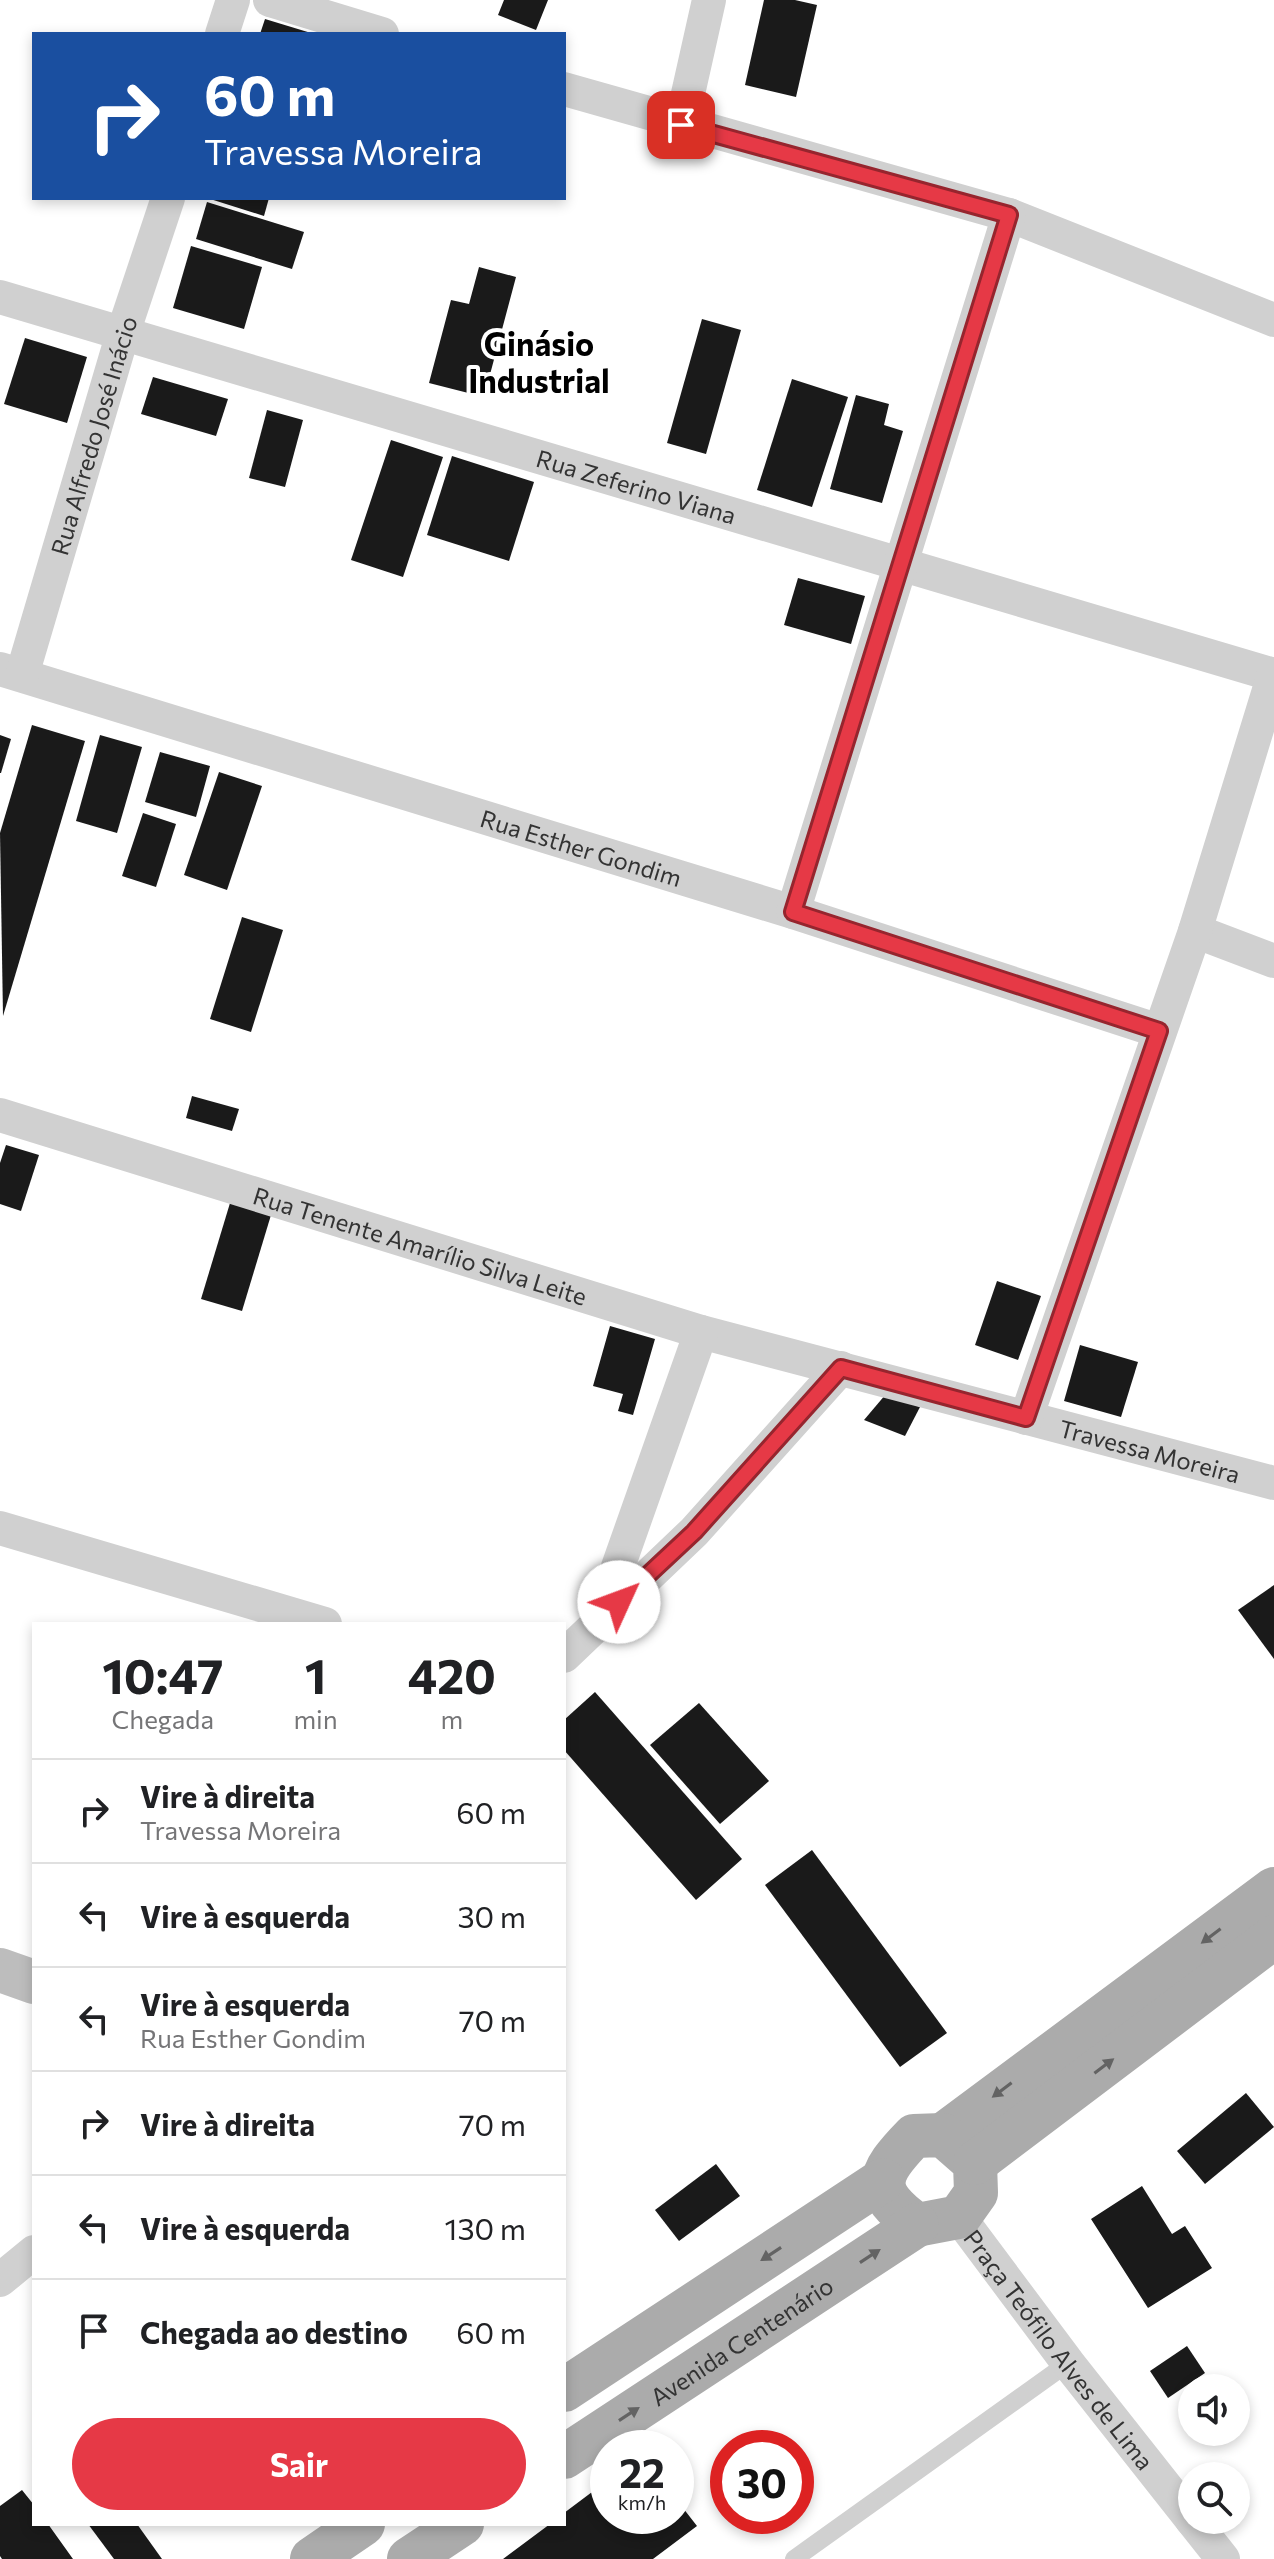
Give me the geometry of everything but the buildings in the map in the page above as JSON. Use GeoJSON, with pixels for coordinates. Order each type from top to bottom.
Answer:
{"type":"FeatureCollection","features":[{"type":"Feature","properties":{"kind":"main road"},"geometry":{"type":"LineString","coordinates":[[943,2135],[975,2163],[976,2193],[938,2221],[893,2208],[883,2180],[885,2166],[914,2136],[943,2135],[1274,1889]]}},
{"type":"Feature","properties":{"kind":"main road"},"geometry":{"type":"LineString","coordinates":[[975,2163],[1274,1937]]}},
{"type":"Feature","properties":{"kind":"main road"},"geometry":{"type":"LineString","coordinates":[[566,2389],[883,2180]]}},
{"type":"Feature","properties":{"kind":"main road","name":"Avenida Centenário"},"geometry":{"type":"LineString","coordinates":[[566,2456],[938,2221]]}},
{"type":"Feature","properties":{"kind":"main road"},"geometry":{"type":"LineString","coordinates":[[312,2559],[360,2526]]}},
{"type":"Feature","properties":{"kind":"main road"},"geometry":{"type":"LineString","coordinates":[[409,2559],[459,2526]]}},
{"type":"Feature","properties":{"kind":"street"},"geometry":{"type":"LineString","coordinates":[[223,32],[233,0]]}},
{"type":"Feature","properties":{"kind":"street"},"geometry":{"type":"LineString","coordinates":[[270,0],[375,32]]}},
{"type":"Feature","properties":{"kind":"street"},"geometry":{"type":"LineString","coordinates":[[681,125],[709,0]]}},
{"type":"Feature","properties":{"kind":"street"},"geometry":{"type":"LineString","coordinates":[[566,90],[681,125],[1009,215],[1274,320]]}},
{"type":"Feature","properties":{"kind":"street","name":"Rua Alfredo José Inácio"},"geometry":{"type":"LineString","coordinates":[[11,672],[167,200]]}},
{"type":"Feature","properties":{"kind":"street"},"geometry":{"type":"LineString","coordinates":[[793,912],[1009,215]]}},
{"type":"Feature","properties":{"kind":"street","name":"Rua Zeferino Viana"},"geometry":{"type":"LineString","coordinates":[[0,297],[122,336],[1274,674]]}},
{"type":"Feature","properties":{"kind":"street","name":"Rua Esther Gondim"},"geometry":{"type":"LineString","coordinates":[[11,672],[793,912],[1159,1031]]}},
{"type":"Feature","properties":{"kind":"street"},"geometry":{"type":"LineString","coordinates":[[1026,1418],[1195,931],[1274,674]]}},
{"type":"Feature","properties":{"kind":"street"},"geometry":{"type":"LineString","coordinates":[[1195,931],[1274,961]]}},
{"type":"Feature","properties":{"kind":"street","name":"Rua Tenente Amarílio Silva Leite"},"geometry":{"type":"LineString","coordinates":[[0,1115],[701,1332],[841,1368]]}},
{"type":"Feature","properties":{"kind":"street"},"geometry":{"type":"LineString","coordinates":[[600,1619],[701,1332]]}},
{"type":"Feature","properties":{"kind":"street"},"geometry":{"type":"LineString","coordinates":[[566,1654],[694,1532],[841,1368]]}},
{"type":"Feature","properties":{"kind":"street","name":"Travessa Moreira"},"geometry":{"type":"LineString","coordinates":[[841,1368],[1274,1483]]}},
{"type":"Feature","properties":{"kind":"street"},"geometry":{"type":"LineString","coordinates":[[0,1528],[318,1622]]}},
{"type":"Feature","properties":{"kind":"street"},"geometry":{"type":"LineString","coordinates":[[0,1970],[32,1981]]}},
{"type":"Feature","properties":{"kind":"street","name":"Praça Teófilo Alves de Lima"},"geometry":{"type":"LineString","coordinates":[[938,2221],[1068,2363],[1178,2502]]}},
{"type":"Feature","properties":{"kind":"street"},"geometry":{"type":"LineString","coordinates":[[0,2280],[32,2254]]}},
{"type":"Feature","properties":{"kind":"street","name":"Praça Teófilo Alves de Lima"},"geometry":{"type":"LineString","coordinates":[[1203,2534],[1223,2559]]}},
{"type":"Feature","properties":{"kind":"lane"},"geometry":{"type":"LineString","coordinates":[[794,2559],[1068,2363]]}},
{"type":"Feature","properties":{"kind":"district","name":"Ginásio Industrial"},"geometry":{"type":"Point","coordinates":[539,362]}},
{"type":"Feature","properties":{"kind":"route"},"geometry":{"type":"LineString","coordinates":[[619,1602],[694,1532],[841,1368],[1026,1418],[1159,1031],[793,912],[1009,215],[681,125]]}}]}
